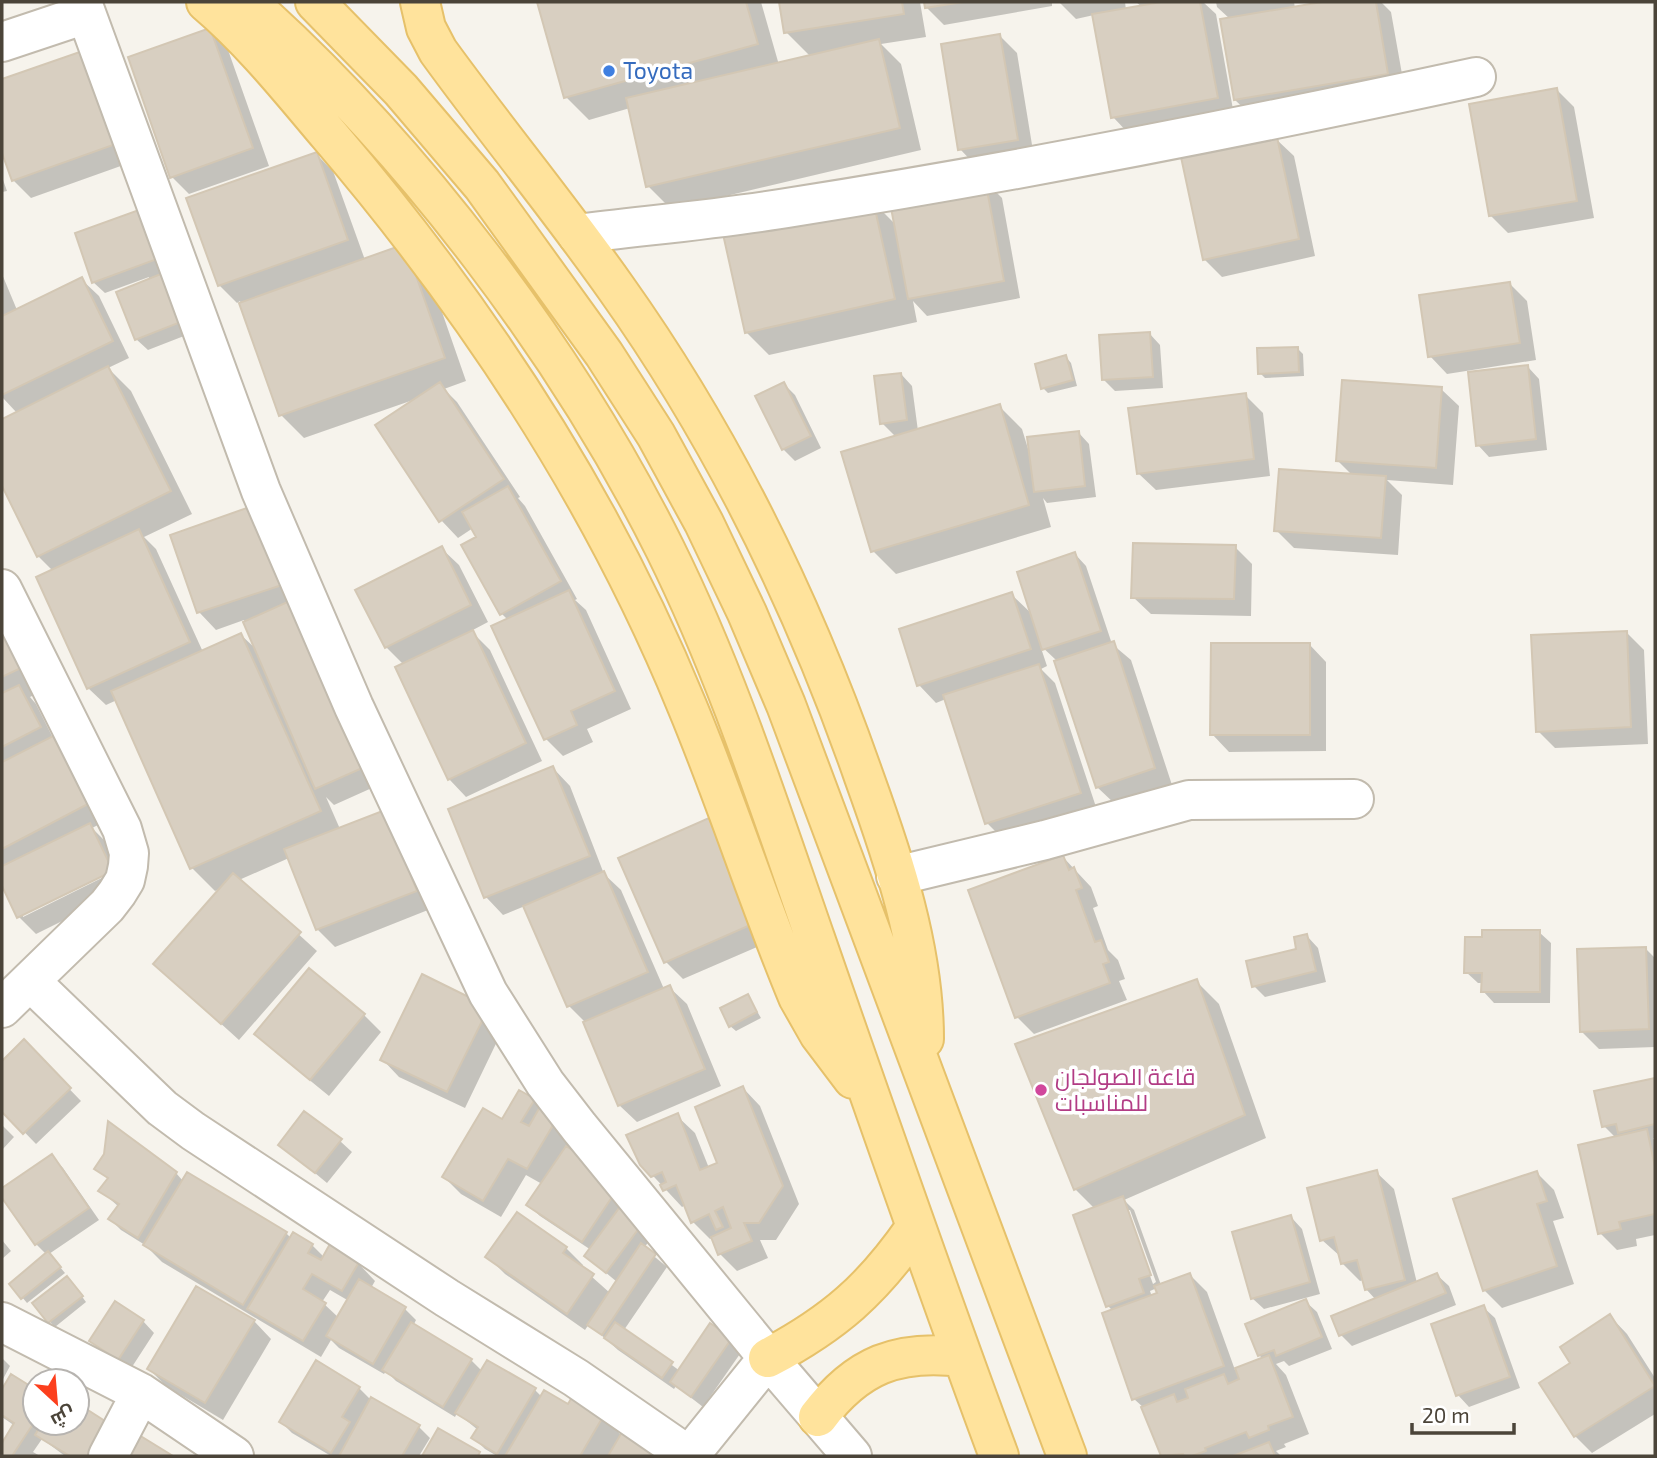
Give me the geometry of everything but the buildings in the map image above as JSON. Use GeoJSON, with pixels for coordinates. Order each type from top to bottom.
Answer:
{"type":"FeatureCollection","features":[{"type":"Feature","properties":{"kind":"main road"},"geometry":{"type":"LineString","coordinates":[[206,2],[262,57],[409,232],[480,330],[539,420],[593,512],[643,608],[687,705],[798,997],[843,1068],[871,1098]]}},
{"type":"Feature","properties":{"kind":"main road"},"geometry":{"type":"LineString","coordinates":[[248,2],[333,84],[397,154],[458,228],[570,383],[620,464],[664,548],[705,634],[740,723],[915,1228],[999,1456]]}},
{"type":"Feature","properties":{"kind":"main road"},"geometry":{"type":"LineString","coordinates":[[315,2],[401,90],[482,185],[604,354],[656,435],[704,523],[747,613],[786,705],[1067,1456]]}},
{"type":"Feature","properties":{"kind":"main road"},"geometry":{"type":"LineString","coordinates":[[420,2],[426,28],[438,51],[618,290],[666,363],[718,447],[799,608],[838,704],[896,876],[910,928],[921,993],[924,1072]]}},
{"type":"Feature","properties":{"kind":"main road"},"geometry":{"type":"LineString","coordinates":[[768,1358],[803,1340],[836,1317],[866,1291],[915,1228]]}},
{"type":"Feature","properties":{"kind":"main road"},"geometry":{"type":"LineString","coordinates":[[818,1417],[835,1395],[856,1377],[880,1363],[907,1355],[934,1353],[962,1357]]}},
{"type":"Feature","properties":{"kind":"street"},"geometry":{"type":"LineString","coordinates":[[2,42],[84,8],[261,491],[359,719],[488,993],[553,1094],[768,1358],[852,1456]]}},
{"type":"Feature","properties":{"kind":"street"},"geometry":{"type":"LineString","coordinates":[[577,234],[790,208],[1020,169],[1248,126],[1476,77]]}},
{"type":"Feature","properties":{"kind":"street"},"geometry":{"type":"LineString","coordinates":[[2,589],[122,830],[129,853],[125,880],[107,906],[2,1009]]}},
{"type":"Feature","properties":{"kind":"street"},"geometry":{"type":"LineString","coordinates":[[896,876],[1045,840],[1189,800],[1354,800]]}},
{"type":"Feature","properties":{"kind":"street"},"geometry":{"type":"LineString","coordinates":[[30,981],[162,1108],[193,1131],[447,1298],[576,1378],[689,1456],[768,1358]]}},
{"type":"Feature","properties":{"kind":"street"},"geometry":{"type":"LineString","coordinates":[[2,1322],[141,1393],[234,1456]]}},
{"type":"Feature","properties":{"kind":"street"},"geometry":{"type":"LineString","coordinates":[[108,1456],[141,1393]]}},
{"type":"Feature","properties":{"kind":"place","name":"Toyota"},"geometry":{"type":"Point","coordinates":[609,71]}},
{"type":"Feature","properties":{"kind":"place","name":"قاعة الصولجان للمناسبات"},"geometry":{"type":"Point","coordinates":[1041,1090]}}]}
